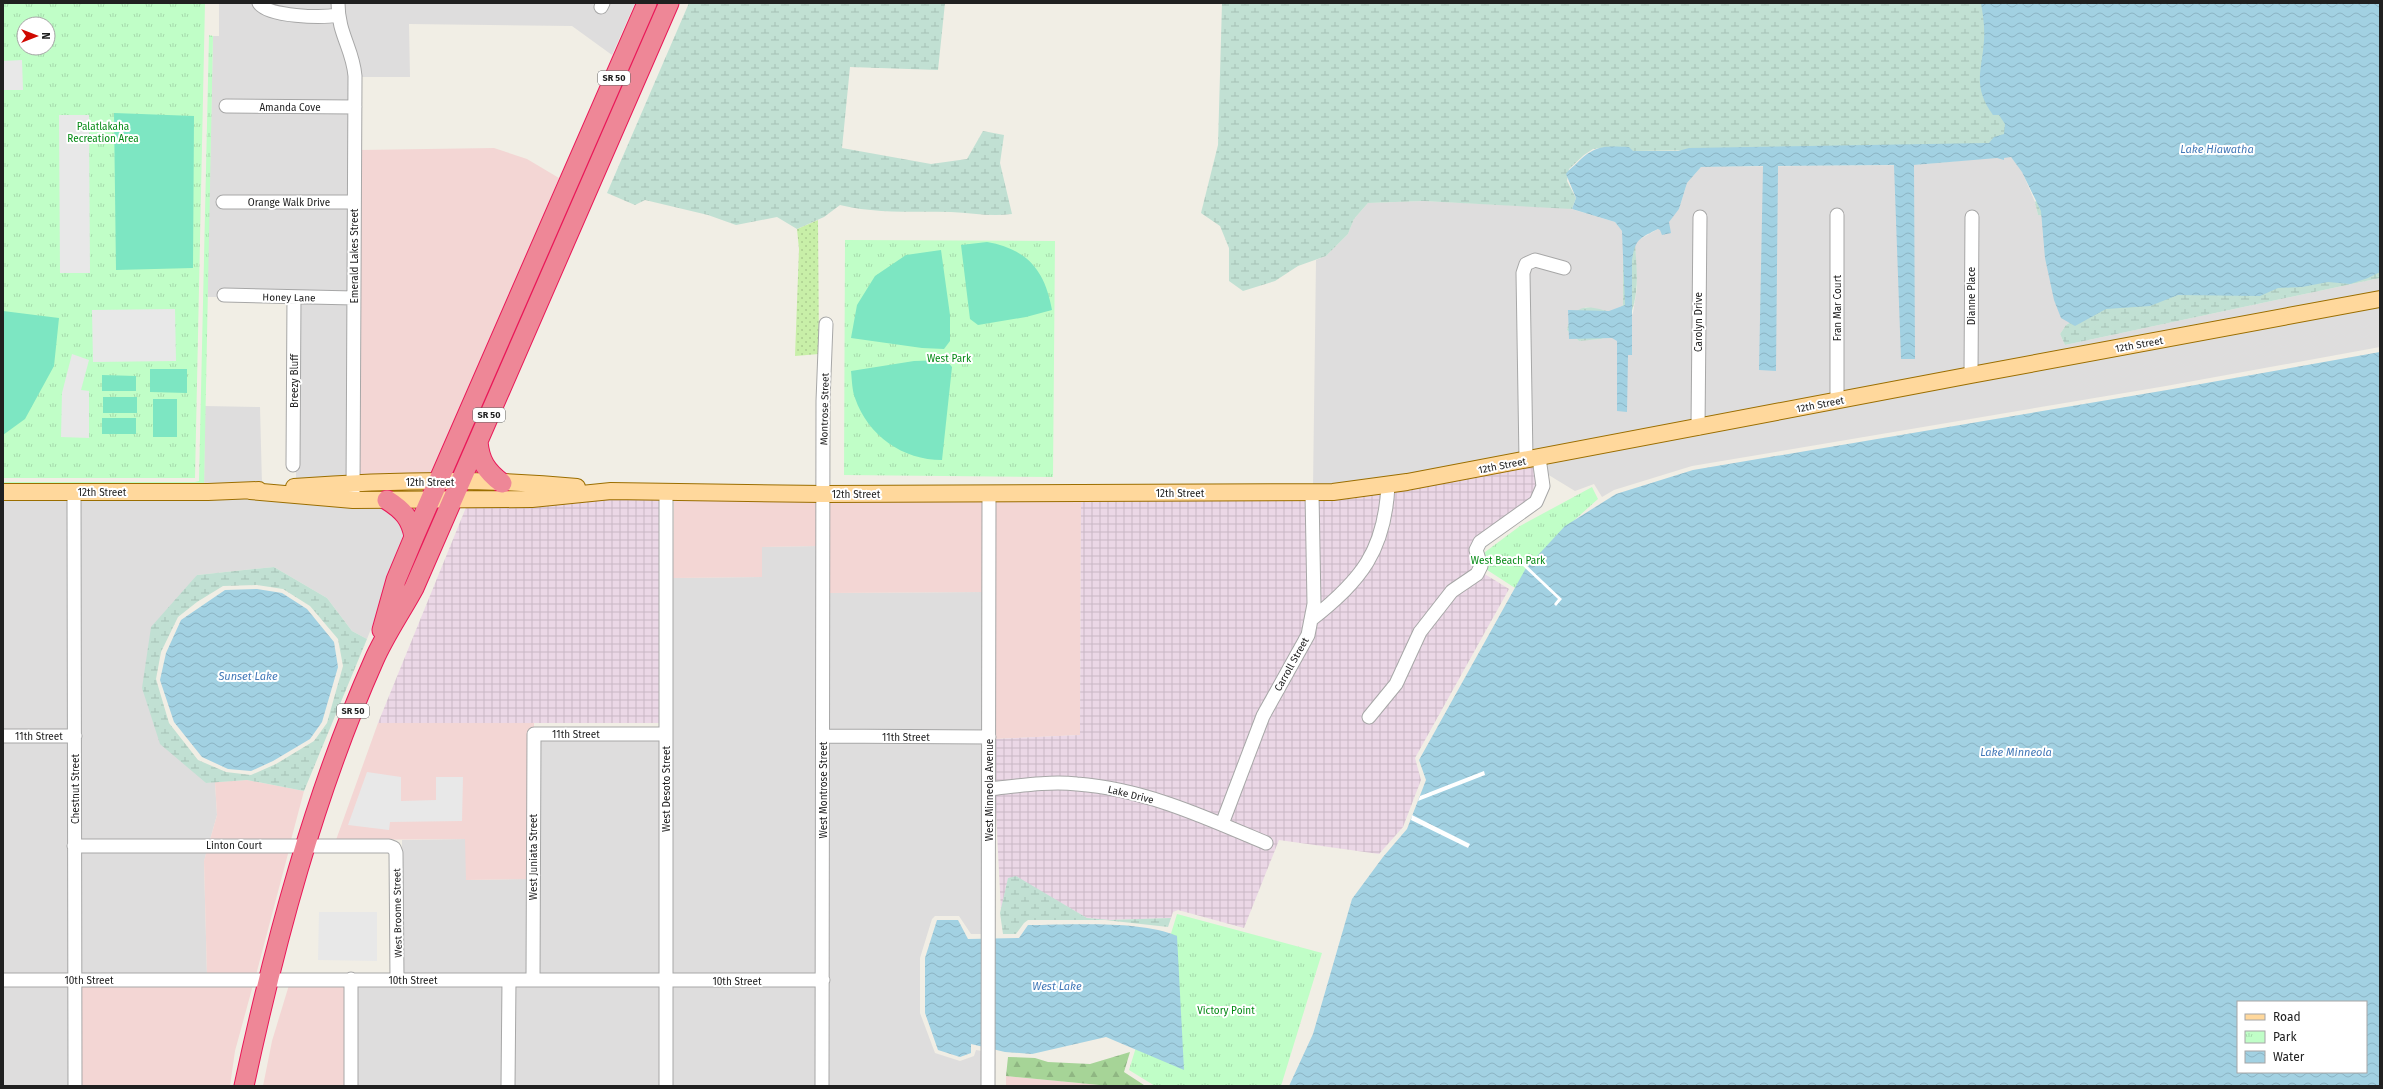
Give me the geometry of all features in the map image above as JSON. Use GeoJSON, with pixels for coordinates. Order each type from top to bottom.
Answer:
{"type":"FeatureCollection","features":[{"type":"Feature","properties":{"kind":"highway","name":"SR 50"},"geometry":{"type":"LineString","coordinates":[[244,1086],[269,979],[307,845],[339,749],[375,659],[396,580],[646,3]]}},
{"type":"Feature","properties":{"kind":"highway","name":"SR 50"},"geometry":{"type":"LineString","coordinates":[[375,659],[414,588],[669,3]]}},
{"type":"Feature","properties":{"kind":"highway"},"geometry":{"type":"LineString","coordinates":[[478,442],[479,456],[484,467],[502,483]]}},
{"type":"Feature","properties":{"kind":"highway"},"geometry":{"type":"LineString","coordinates":[[388,500],[400,508],[408,517],[414,537]]}},
{"type":"Feature","properties":{"kind":"main road","name":"12th Street"},"geometry":{"type":"LineString","coordinates":[[250,491],[353,500],[532,499],[611,491],[824,494],[1312,493],[1388,485],[1533,459],[1971,375],[2380,299]]}},
{"type":"Feature","properties":{"kind":"main road","name":"12th Street"},"geometry":{"type":"LineString","coordinates":[[3,492],[250,491],[353,482],[533,483],[611,491]]}},
{"type":"Feature","properties":{"kind":"street"},"geometry":{"type":"LineString","coordinates":[[259,3],[263,8],[280,13],[338,9]]}},
{"type":"Feature","properties":{"kind":"street","name":"Emerald Lakes Street"},"geometry":{"type":"LineString","coordinates":[[338,9],[342,36],[354,68],[353,500]]}},
{"type":"Feature","properties":{"kind":"street","name":"Amanda Cove"},"geometry":{"type":"LineString","coordinates":[[226,106],[355,107]]}},
{"type":"Feature","properties":{"kind":"street","name":"Orange Walk Drive"},"geometry":{"type":"LineString","coordinates":[[223,202],[354,202]]}},
{"type":"Feature","properties":{"kind":"street","name":"Fran Mar Court"},"geometry":{"type":"LineString","coordinates":[[1837,215],[1838,401]]}},
{"type":"Feature","properties":{"kind":"street","name":"Dianne Place"},"geometry":{"type":"LineString","coordinates":[[1971,375],[1972,217]]}},
{"type":"Feature","properties":{"kind":"street","name":"Carolyn Drive"},"geometry":{"type":"LineString","coordinates":[[1698,428],[1700,218]]}},
{"type":"Feature","properties":{"kind":"street"},"geometry":{"type":"LineString","coordinates":[[1370,717],[1396,684],[1420,632],[1452,591],[1477,574],[1481,566],[1476,550],[1480,542],[1536,502],[1543,486],[1533,459],[1523,273],[1526,264],[1535,260],[1564,268]]}},
{"type":"Feature","properties":{"kind":"street","name":"Honey Lane"},"geometry":{"type":"LineString","coordinates":[[224,295],[354,298]]}},
{"type":"Feature","properties":{"kind":"street","name":"Breezy Bluff"},"geometry":{"type":"LineString","coordinates":[[293,465],[294,297]]}},
{"type":"Feature","properties":{"kind":"street","name":"Montrose Street"},"geometry":{"type":"LineString","coordinates":[[824,494],[823,401],[826,324]]}},
{"type":"Feature","properties":{"kind":"street"},"geometry":{"type":"LineString","coordinates":[[532,499],[533,483]]}},
{"type":"Feature","properties":{"kind":"street"},"geometry":{"type":"LineString","coordinates":[[1312,619],[1349,587],[1374,552],[1384,524],[1388,485]]}},
{"type":"Feature","properties":{"kind":"street","name":"West Desoto Street"},"geometry":{"type":"LineString","coordinates":[[666,491],[666,1086]]}},
{"type":"Feature","properties":{"kind":"street","name":"Chestnut Street"},"geometry":{"type":"LineString","coordinates":[[74,492],[75,1086]]}},
{"type":"Feature","properties":{"kind":"street","name":"Carroll Street"},"geometry":{"type":"LineString","coordinates":[[1222,824],[1263,716],[1302,648],[1312,619],[1314,604],[1312,493]]}},
{"type":"Feature","properties":{"kind":"street","name":"West Montrose Street"},"geometry":{"type":"LineString","coordinates":[[822,1086],[824,494]]}},
{"type":"Feature","properties":{"kind":"street","name":"West Minneola Avenue"},"geometry":{"type":"LineString","coordinates":[[988,1086],[989,494]]}},
{"type":"Feature","properties":{"kind":"street","name":"11th Street"},"geometry":{"type":"LineString","coordinates":[[534,734],[666,734]]}},
{"type":"Feature","properties":{"kind":"street","name":"West Juniata Street"},"geometry":{"type":"LineString","coordinates":[[533,980],[534,734]]}},
{"type":"Feature","properties":{"kind":"street","name":"11th Street"},"geometry":{"type":"LineString","coordinates":[[3,736],[75,736]]}},
{"type":"Feature","properties":{"kind":"street","name":"11th Street"},"geometry":{"type":"LineString","coordinates":[[823,736],[989,737]]}},
{"type":"Feature","properties":{"kind":"street","name":"Lake Drive"},"geometry":{"type":"LineString","coordinates":[[989,789],[1056,783],[1102,787],[1168,804],[1222,824],[1266,843]]}},
{"type":"Feature","properties":{"kind":"street","name":"Linton Court"},"geometry":{"type":"LineString","coordinates":[[74,846],[307,845],[389,846],[394,848]]}},
{"type":"Feature","properties":{"kind":"street","name":"West Broome Street"},"geometry":{"type":"LineString","coordinates":[[394,848],[396,853],[397,980]]}},
{"type":"Feature","properties":{"kind":"street","name":"10th Street"},"geometry":{"type":"LineString","coordinates":[[3,980],[823,980]]}},
{"type":"Feature","properties":{"kind":"street"},"geometry":{"type":"LineString","coordinates":[[351,980],[351,1086]]}},
{"type":"Feature","properties":{"kind":"street"},"geometry":{"type":"LineString","coordinates":[[508,1086],[509,980]]}},
{"type":"Feature","properties":{"kind":"shaded area"},"geometry":{"type":"Polygon","coordinates":[[[219,3],[253,3],[261,13],[333,21],[349,69],[349,103],[220,102],[220,111],[349,112],[349,197],[218,197],[218,207],[349,207],[348,293],[218,289],[218,297],[207,297],[213,36],[219,36],[219,3]]]}},
{"type":"Feature","properties":{"kind":"shaded area"},"geometry":{"type":"Polygon","coordinates":[[[265,3],[333,3],[333,11],[281,8],[265,3]]]}},
{"type":"Feature","properties":{"kind":"shaded area"},"geometry":{"type":"Polygon","coordinates":[[[344,3],[597,3],[594,10],[604,14],[609,3],[635,3],[612,55],[572,26],[409,24],[410,77],[361,77],[348,34],[344,3]]]}},
{"type":"Feature","properties":{"kind":"shaded area"},"geometry":{"type":"Polygon","coordinates":[[[22,60],[23,90],[3,90],[3,61],[22,60]]]}},
{"type":"Feature","properties":{"kind":"shaded area"},"geometry":{"type":"Polygon","coordinates":[[[59,115],[89,115],[90,273],[60,273],[59,115]]]}},
{"type":"Feature","properties":{"kind":"shaded area"},"geometry":{"type":"Polygon","coordinates":[[[494,148],[527,159],[559,178],[433,478],[359,477],[360,150],[494,148]]]}},
{"type":"Feature","properties":{"kind":"shaded area"},"geometry":{"type":"Polygon","coordinates":[[[1999,157],[2004,159],[2004,157],[2011,157],[2021,169],[2035,202],[2038,215],[2050,217],[2057,230],[2065,299],[2076,319],[2066,325],[2060,334],[2065,345],[2380,278],[2380,294],[1977,369],[1977,212],[1966,212],[1965,371],[1843,395],[1842,210],[1831,210],[1832,397],[1703,422],[1705,213],[1695,212],[1692,424],[1532,454],[1529,274],[1531,267],[1535,265],[1568,274],[1571,265],[1547,258],[1530,256],[1521,262],[1517,273],[1521,456],[1337,487],[1313,488],[1316,260],[1326,256],[1348,234],[1354,219],[1368,203],[1423,201],[1568,208],[1615,222],[1623,232],[1623,305],[1613,313],[1586,307],[1576,312],[1570,318],[1567,330],[1579,341],[1601,339],[1623,331],[1633,313],[1637,288],[1635,242],[1665,225],[1679,209],[1687,183],[1701,167],[1915,165],[1999,157]]]}},
{"type":"Feature","properties":{"kind":"shaded area"},"geometry":{"type":"Polygon","coordinates":[[[299,302],[348,303],[347,478],[296,482],[296,469],[299,469],[299,302]]]}},
{"type":"Feature","properties":{"kind":"shaded area"},"geometry":{"type":"Polygon","coordinates":[[[2380,304],[2380,347],[2166,386],[1692,466],[1614,490],[1602,497],[1594,484],[1575,491],[1547,474],[1545,461],[2380,304]]]}},
{"type":"Feature","properties":{"kind":"shaded area"},"geometry":{"type":"Polygon","coordinates":[[[175,309],[176,361],[93,362],[92,310],[175,309]]]}},
{"type":"Feature","properties":{"kind":"shaded area"},"geometry":{"type":"Polygon","coordinates":[[[72,354],[89,360],[81,390],[89,391],[89,438],[61,437],[62,393],[72,354]]]}},
{"type":"Feature","properties":{"kind":"shaded area"},"geometry":{"type":"Polygon","coordinates":[[[205,406],[260,407],[262,485],[204,488],[205,406]]]}},
{"type":"Feature","properties":{"kind":"shaded area"},"geometry":{"type":"Polygon","coordinates":[[[1532,465],[1535,467],[1537,486],[1532,499],[1470,551],[1475,566],[1473,571],[1416,630],[1391,682],[1362,718],[1371,724],[1400,687],[1425,635],[1456,594],[1483,573],[1509,589],[1415,758],[1421,780],[1403,827],[1379,854],[1279,840],[1244,928],[1178,910],[1173,912],[1171,918],[1110,920],[1087,918],[1016,877],[1008,879],[1001,911],[995,793],[1057,788],[1101,791],[1166,808],[1269,849],[1273,840],[1229,822],[1269,718],[1317,622],[1353,590],[1379,554],[1390,526],[1393,490],[1532,465]]]}},
{"type":"Feature","properties":{"kind":"shaded area"},"geometry":{"type":"Polygon","coordinates":[[[1382,491],[1379,523],[1369,550],[1345,584],[1319,607],[1317,498],[1382,491]]]}},
{"type":"Feature","properties":{"kind":"shaded area"},"geometry":{"type":"Polygon","coordinates":[[[250,496],[386,505],[396,512],[408,536],[367,639],[352,631],[327,598],[274,567],[197,575],[142,688],[206,783],[215,782],[217,815],[210,840],[80,841],[79,497],[250,496]]]}},
{"type":"Feature","properties":{"kind":"shaded area"},"geometry":{"type":"Polygon","coordinates":[[[661,496],[660,723],[378,723],[467,505],[537,503],[661,496]]]}},
{"type":"Feature","properties":{"kind":"shaded area"},"geometry":{"type":"Polygon","coordinates":[[[674,496],[818,499],[818,546],[762,547],[762,577],[673,578],[674,496]]]}},
{"type":"Feature","properties":{"kind":"shaded area"},"geometry":{"type":"Polygon","coordinates":[[[3,497],[68,497],[69,731],[3,731],[3,497]]]}},
{"type":"Feature","properties":{"kind":"shaded area"},"geometry":{"type":"Polygon","coordinates":[[[1081,498],[1080,735],[995,739],[995,499],[1081,498]]]}},
{"type":"Feature","properties":{"kind":"shaded area"},"geometry":{"type":"Polygon","coordinates":[[[1081,498],[1306,498],[1308,604],[1302,633],[1258,714],[1219,817],[1131,787],[995,783],[995,739],[1080,735],[1081,498]]]}},
{"type":"Feature","properties":{"kind":"shaded area"},"geometry":{"type":"Polygon","coordinates":[[[829,499],[984,499],[984,592],[829,593],[829,499]]]}},
{"type":"Feature","properties":{"kind":"shaded area"},"geometry":{"type":"Polygon","coordinates":[[[818,546],[817,975],[672,976],[673,578],[762,577],[762,547],[818,546]]]}},
{"type":"Feature","properties":{"kind":"shaded area"},"geometry":{"type":"Polygon","coordinates":[[[984,592],[983,732],[829,731],[829,593],[984,592]]]}},
{"type":"Feature","properties":{"kind":"shaded area"},"geometry":{"type":"Polygon","coordinates":[[[378,723],[534,723],[534,729],[528,729],[528,879],[466,880],[465,839],[336,840],[378,723]]]}},
{"type":"Feature","properties":{"kind":"shaded area"},"geometry":{"type":"Polygon","coordinates":[[[539,738],[660,738],[661,976],[538,975],[539,738]]]}},
{"type":"Feature","properties":{"kind":"shaded area"},"geometry":{"type":"Polygon","coordinates":[[[3,741],[69,741],[68,975],[3,976],[3,741]]]}},
{"type":"Feature","properties":{"kind":"shaded area"},"geometry":{"type":"Polygon","coordinates":[[[829,741],[983,742],[983,934],[971,934],[959,916],[935,916],[932,919],[920,958],[920,1013],[935,1053],[960,1061],[974,1056],[976,1050],[982,1051],[982,1086],[828,1086],[829,741]]]}},
{"type":"Feature","properties":{"kind":"shaded area"},"geometry":{"type":"Polygon","coordinates":[[[367,772],[401,777],[401,801],[436,800],[436,777],[463,777],[462,821],[390,822],[389,830],[348,825],[367,772]]]}},
{"type":"Feature","properties":{"kind":"shaded area"},"geometry":{"type":"Polygon","coordinates":[[[247,780],[304,791],[291,840],[210,840],[217,815],[215,782],[247,780]]]}},
{"type":"Feature","properties":{"kind":"shaded area"},"geometry":{"type":"Polygon","coordinates":[[[466,839],[466,880],[528,879],[527,975],[403,975],[402,840],[466,839]]]}},
{"type":"Feature","properties":{"kind":"shaded area"},"geometry":{"type":"Polygon","coordinates":[[[80,850],[207,850],[204,862],[207,976],[80,975],[80,850]]]}},
{"type":"Feature","properties":{"kind":"shaded area"},"geometry":{"type":"Polygon","coordinates":[[[207,850],[289,850],[256,975],[207,976],[204,861],[207,850]]]}},
{"type":"Feature","properties":{"kind":"shaded area"},"geometry":{"type":"Polygon","coordinates":[[[319,912],[377,912],[377,961],[318,960],[319,912]]]}},
{"type":"Feature","properties":{"kind":"shaded area"},"geometry":{"type":"Polygon","coordinates":[[[3,985],[68,985],[69,1086],[3,1086],[3,985]]]}},
{"type":"Feature","properties":{"kind":"shaded area"},"geometry":{"type":"Polygon","coordinates":[[[80,985],[253,985],[235,1051],[230,1086],[80,1086],[80,985]]]}},
{"type":"Feature","properties":{"kind":"shaded area"},"geometry":{"type":"Polygon","coordinates":[[[289,985],[345,985],[345,1086],[263,1086],[272,1041],[289,985]]]}},
{"type":"Feature","properties":{"kind":"shaded area"},"geometry":{"type":"Polygon","coordinates":[[[356,985],[503,985],[503,1086],[357,1086],[356,985]]]}},
{"type":"Feature","properties":{"kind":"shaded area"},"geometry":{"type":"Polygon","coordinates":[[[514,985],[661,986],[661,1086],[514,1086],[514,985]]]}},
{"type":"Feature","properties":{"kind":"shaded area"},"geometry":{"type":"Polygon","coordinates":[[[817,985],[817,1086],[672,1086],[672,986],[817,985]]]}},
{"type":"Feature","properties":{"kind":"shaded area"},"geometry":{"type":"Polygon","coordinates":[[[1006,1076],[1110,1086],[1006,1086],[1006,1076]]]}},
{"type":"Feature","properties":{"kind":"green space","name":"Palatlakaha Recreation Area"},"geometry":{"type":"Polygon","coordinates":[[[3,3],[205,3],[195,478],[3,478],[3,3]]]}},
{"type":"Feature","properties":{"kind":"green space"},"geometry":{"type":"Polygon","coordinates":[[[689,3],[945,3],[938,70],[850,67],[842,148],[931,164],[967,159],[983,131],[1004,135],[1000,163],[1012,214],[989,215],[951,212],[881,211],[840,205],[824,217],[797,229],[777,217],[736,225],[708,215],[645,200],[635,205],[607,193],[689,3]]]}},
{"type":"Feature","properties":{"kind":"green space"},"geometry":{"type":"Polygon","coordinates":[[[1222,3],[2005,3],[2013,124],[2002,140],[1971,147],[1633,151],[1609,147],[1593,149],[1569,169],[1567,181],[1576,198],[1572,209],[1423,201],[1368,203],[1354,219],[1348,234],[1326,256],[1298,266],[1275,281],[1243,291],[1229,281],[1229,248],[1220,226],[1201,213],[1218,145],[1222,3]]]}},
{"type":"Feature","properties":{"kind":"green space"},"geometry":{"type":"Polygon","coordinates":[[[209,35],[213,36],[204,488],[3,488],[3,482],[199,481],[209,35]]]}},
{"type":"Feature","properties":{"kind":"green space"},"geometry":{"type":"Polygon","coordinates":[[[114,113],[194,116],[193,268],[116,270],[114,113]]]}},
{"type":"Feature","properties":{"kind":"green space"},"geometry":{"type":"Polygon","coordinates":[[[2041,196],[2380,265],[2380,278],[2065,345],[2060,334],[2066,325],[2076,319],[2050,217],[2038,215],[2035,202],[2041,196]]]}},
{"type":"Feature","properties":{"kind":"green space"},"geometry":{"type":"Polygon","coordinates":[[[818,220],[819,354],[795,356],[799,249],[797,229],[818,220]]]}},
{"type":"Feature","properties":{"kind":"green space"},"geometry":{"type":"Polygon","coordinates":[[[1623,232],[1635,242],[1637,277],[1633,309],[1629,319],[1623,331],[1601,339],[1579,341],[1567,330],[1574,314],[1584,308],[1597,309],[1613,313],[1623,305],[1623,232]]]}},
{"type":"Feature","properties":{"kind":"green space","name":"West Park"},"geometry":{"type":"Polygon","coordinates":[[[845,240],[1055,241],[1053,477],[844,475],[845,240]]]}},
{"type":"Feature","properties":{"kind":"green space"},"geometry":{"type":"Polygon","coordinates":[[[987,242],[1001,245],[1013,250],[1032,264],[1045,283],[1052,310],[1026,317],[978,325],[970,319],[961,245],[987,242]]]}},
{"type":"Feature","properties":{"kind":"green space"},"geometry":{"type":"Polygon","coordinates":[[[941,250],[950,315],[950,341],[944,349],[922,348],[851,338],[857,305],[875,276],[906,255],[941,250]]]}},
{"type":"Feature","properties":{"kind":"green space"},"geometry":{"type":"Polygon","coordinates":[[[3,311],[59,318],[54,366],[25,419],[3,435],[3,311]]]}},
{"type":"Feature","properties":{"kind":"green space"},"geometry":{"type":"Polygon","coordinates":[[[946,360],[952,367],[942,460],[914,456],[889,443],[869,424],[861,412],[854,395],[851,371],[914,361],[946,360]]]}},
{"type":"Feature","properties":{"kind":"green space"},"geometry":{"type":"Polygon","coordinates":[[[150,369],[187,369],[187,393],[150,392],[150,369]]]}},
{"type":"Feature","properties":{"kind":"green space"},"geometry":{"type":"Polygon","coordinates":[[[102,375],[136,376],[136,391],[102,391],[102,375]]]}},
{"type":"Feature","properties":{"kind":"green space"},"geometry":{"type":"Polygon","coordinates":[[[103,397],[137,397],[137,413],[103,413],[103,397]]]}},
{"type":"Feature","properties":{"kind":"green space"},"geometry":{"type":"Polygon","coordinates":[[[153,399],[177,399],[177,437],[153,437],[153,399]]]}},
{"type":"Feature","properties":{"kind":"green space"},"geometry":{"type":"Polygon","coordinates":[[[102,418],[136,418],[136,434],[102,434],[102,418]]]}},
{"type":"Feature","properties":{"kind":"green space","name":"West Beach Park"},"geometry":{"type":"Polygon","coordinates":[[[1592,487],[1598,499],[1542,551],[1523,575],[1515,588],[1481,566],[1477,558],[1520,526],[1592,487]]]}},
{"type":"Feature","properties":{"kind":"green space"},"geometry":{"type":"Polygon","coordinates":[[[274,567],[327,598],[352,631],[367,639],[304,791],[247,780],[206,783],[160,744],[142,688],[151,627],[197,575],[274,567]],[[257,585],[223,586],[197,602],[178,617],[161,652],[156,679],[169,723],[198,760],[226,772],[251,775],[276,764],[314,741],[327,723],[343,666],[338,639],[310,606],[283,589],[257,585]]]}},
{"type":"Feature","properties":{"kind":"green space"},"geometry":{"type":"Polygon","coordinates":[[[1016,876],[1087,918],[1110,920],[1171,918],[1168,927],[1105,920],[1028,920],[1016,934],[1003,934],[1000,913],[1008,878],[1016,876]]]}},
{"type":"Feature","properties":{"kind":"green space","name":"Victory Point"},"geometry":{"type":"Polygon","coordinates":[[[1177,914],[1322,953],[1281,1086],[1155,1086],[1129,1070],[1177,914]]]}},
{"type":"Feature","properties":{"kind":"green space"},"geometry":{"type":"Polygon","coordinates":[[[1130,1052],[1124,1072],[1144,1085],[1110,1086],[1006,1076],[1008,1057],[1035,1058],[1048,1062],[1090,1064],[1130,1052]]]}},
{"type":"Feature","properties":{"kind":"water","name":"Lake Hiawatha"},"geometry":{"type":"Polygon","coordinates":[[[1981,3],[2380,3],[2380,272],[2350,284],[2328,282],[2302,287],[2278,288],[2260,296],[2178,295],[2150,306],[2106,309],[2075,326],[2061,318],[2054,300],[2045,258],[2041,211],[2022,172],[2011,157],[2004,158],[2004,160],[1997,158],[1914,165],[1915,359],[1901,359],[1894,165],[1778,166],[1776,371],[1759,370],[1763,166],[1701,167],[1687,183],[1679,209],[1669,222],[1671,233],[1662,235],[1658,229],[1639,240],[1633,253],[1632,355],[1628,355],[1627,412],[1617,411],[1617,341],[1612,338],[1569,339],[1568,310],[1609,311],[1625,305],[1622,231],[1615,222],[1572,209],[1576,198],[1566,174],[1568,171],[1589,153],[1606,147],[1629,147],[1633,151],[1678,151],[1689,148],[1989,143],[1994,137],[2004,134],[2005,124],[1999,115],[1993,115],[1982,96],[1980,87],[1980,70],[1984,35],[1984,22],[1981,3]]]}},
{"type":"Feature","properties":{"kind":"water","name":"Lake Minneola"},"geometry":{"type":"Polygon","coordinates":[[[2380,352],[2380,1086],[1289,1086],[1313,1034],[1352,899],[1383,857],[1407,829],[1426,780],[1419,760],[1526,568],[1565,526],[1616,494],[1693,470],[2167,390],[2380,352]]]}},
{"type":"Feature","properties":{"kind":"water","name":"Sunset Lake"},"geometry":{"type":"Polygon","coordinates":[[[257,589],[282,593],[307,609],[334,642],[338,667],[322,722],[310,739],[273,761],[251,771],[228,769],[202,757],[174,722],[160,680],[166,653],[181,620],[225,590],[257,589]]]}},
{"type":"Feature","properties":{"kind":"water","name":"West Lake"},"geometry":{"type":"Polygon","coordinates":[[[937,920],[958,920],[968,939],[1019,938],[1028,925],[1064,924],[1125,925],[1162,931],[1177,936],[1184,1070],[1106,1037],[1032,1054],[1005,1052],[971,1044],[971,1053],[960,1057],[938,1050],[925,1013],[925,958],[937,920]]]}},
{"type":"Feature","properties":{"kind":"pier"},"geometry":{"type":"Polygon","coordinates":[[[1524,563],[1562,599],[1556,606],[1554,604],[1558,599],[1522,565],[1524,563]]]}},
{"type":"Feature","properties":{"kind":"pier"},"geometry":{"type":"Polygon","coordinates":[[[1484,771],[1485,775],[1418,801],[1420,796],[1484,771]]]}},
{"type":"Feature","properties":{"kind":"pier"},"geometry":{"type":"Polygon","coordinates":[[[1412,815],[1470,844],[1468,848],[1411,820],[1412,815]]]}}]}
